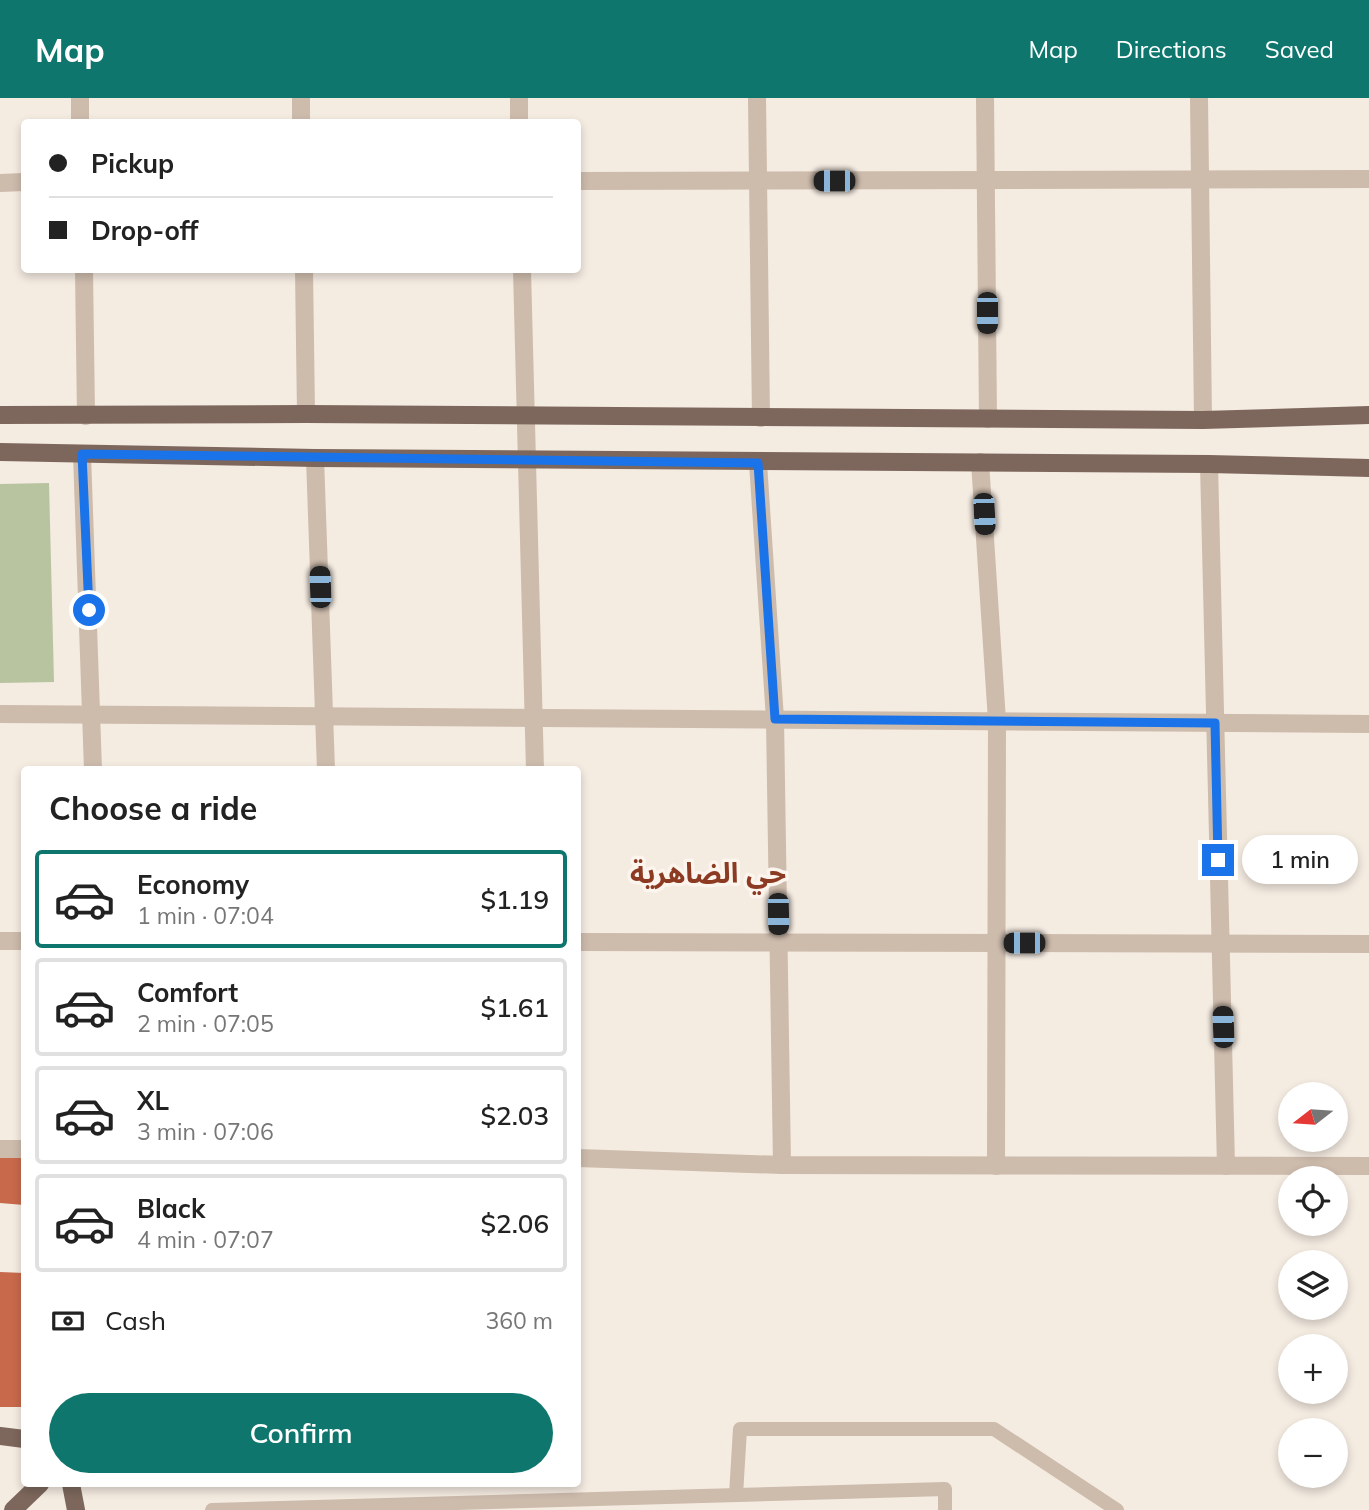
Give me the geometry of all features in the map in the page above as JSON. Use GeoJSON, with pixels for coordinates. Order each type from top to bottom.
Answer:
{"type":"FeatureCollection","features":[{"type":"Feature","properties":{"kind":"main road"},"geometry":{"type":"LineString","coordinates":[[0,415],[306,414],[1203,420],[1369,415]]}},
{"type":"Feature","properties":{"kind":"main road"},"geometry":{"type":"LineString","coordinates":[[0,452],[315,458],[1209,464],[1369,468]]}},
{"type":"Feature","properties":{"kind":"main road"},"geometry":{"type":"LineString","coordinates":[[0,1436],[21,1439]]}},
{"type":"Feature","properties":{"kind":"main road"},"geometry":{"type":"LineString","coordinates":[[13,1510],[37,1487]]}},
{"type":"Feature","properties":{"kind":"main road"},"geometry":{"type":"LineString","coordinates":[[72,1487],[76,1510]]}},
{"type":"Feature","properties":{"kind":"street"},"geometry":{"type":"LineString","coordinates":[[80,98],[80,119]]}},
{"type":"Feature","properties":{"kind":"street"},"geometry":{"type":"LineString","coordinates":[[301,98],[301,119]]}},
{"type":"Feature","properties":{"kind":"street"},"geometry":{"type":"LineString","coordinates":[[519,98],[519,119]]}},
{"type":"Feature","properties":{"kind":"street"},"geometry":{"type":"LineString","coordinates":[[757,98],[761,418]]}},
{"type":"Feature","properties":{"kind":"street"},"geometry":{"type":"LineString","coordinates":[[985,98],[988,419]]}},
{"type":"Feature","properties":{"kind":"street"},"geometry":{"type":"LineString","coordinates":[[1199,98],[1203,420]]}},
{"type":"Feature","properties":{"kind":"street"},"geometry":{"type":"LineString","coordinates":[[581,181],[1369,179]]}},
{"type":"Feature","properties":{"kind":"street"},"geometry":{"type":"LineString","coordinates":[[0,183],[21,183]]}},
{"type":"Feature","properties":{"kind":"street"},"geometry":{"type":"LineString","coordinates":[[83,273],[86,416]]}},
{"type":"Feature","properties":{"kind":"street"},"geometry":{"type":"LineString","coordinates":[[304,273],[306,414]]}},
{"type":"Feature","properties":{"kind":"street"},"geometry":{"type":"LineString","coordinates":[[522,273],[535,766]]}},
{"type":"Feature","properties":{"kind":"street"},"geometry":{"type":"LineString","coordinates":[[82,454],[93,766]]}},
{"type":"Feature","properties":{"kind":"street"},"geometry":{"type":"LineString","coordinates":[[315,458],[326,766]]}},
{"type":"Feature","properties":{"kind":"street"},"geometry":{"type":"LineString","coordinates":[[980,462],[997,721],[996,1166]]}},
{"type":"Feature","properties":{"kind":"street"},"geometry":{"type":"LineString","coordinates":[[758,463],[775,719],[782,1165]]}},
{"type":"Feature","properties":{"kind":"street"},"geometry":{"type":"LineString","coordinates":[[1209,464],[1226,1166]]}},
{"type":"Feature","properties":{"kind":"street"},"geometry":{"type":"LineString","coordinates":[[0,714],[1369,724]]}},
{"type":"Feature","properties":{"kind":"street"},"geometry":{"type":"LineString","coordinates":[[0,940],[21,941]]}},
{"type":"Feature","properties":{"kind":"street"},"geometry":{"type":"LineString","coordinates":[[581,942],[1369,944]]}},
{"type":"Feature","properties":{"kind":"street"},"geometry":{"type":"LineString","coordinates":[[0,1149],[21,1149]]}},
{"type":"Feature","properties":{"kind":"street"},"geometry":{"type":"LineString","coordinates":[[581,1158],[782,1165],[1369,1166]]}},
{"type":"Feature","properties":{"kind":"lane"},"geometry":{"type":"LineString","coordinates":[[736,1495],[740,1429],[994,1429],[1117,1510]]}},
{"type":"Feature","properties":{"kind":"lane"},"geometry":{"type":"LineString","coordinates":[[212,1510],[945,1489],[945,1510]]}},
{"type":"Feature","properties":{"kind":"green space"},"geometry":{"type":"Polygon","coordinates":[[[49,483],[54,682],[0,683],[0,484],[49,483]]]}},
{"type":"Feature","properties":{"kind":"building"},"geometry":{"type":"Polygon","coordinates":[[[0,1158],[21,1158],[21,1205],[0,1203],[0,1158]]]}},
{"type":"Feature","properties":{"kind":"building"},"geometry":{"type":"Polygon","coordinates":[[[0,1272],[21,1273],[21,1407],[0,1407],[0,1272]]]}},
{"type":"Feature","properties":{"kind":"district","name":"حي الضاهرية"},"geometry":{"type":"Point","coordinates":[708,872]}},
{"type":"Feature","properties":{"kind":"route"},"geometry":{"type":"LineString","coordinates":[[89,610],[82,454],[758,463],[775,719],[1215,723],[1218,860]]}}]}
